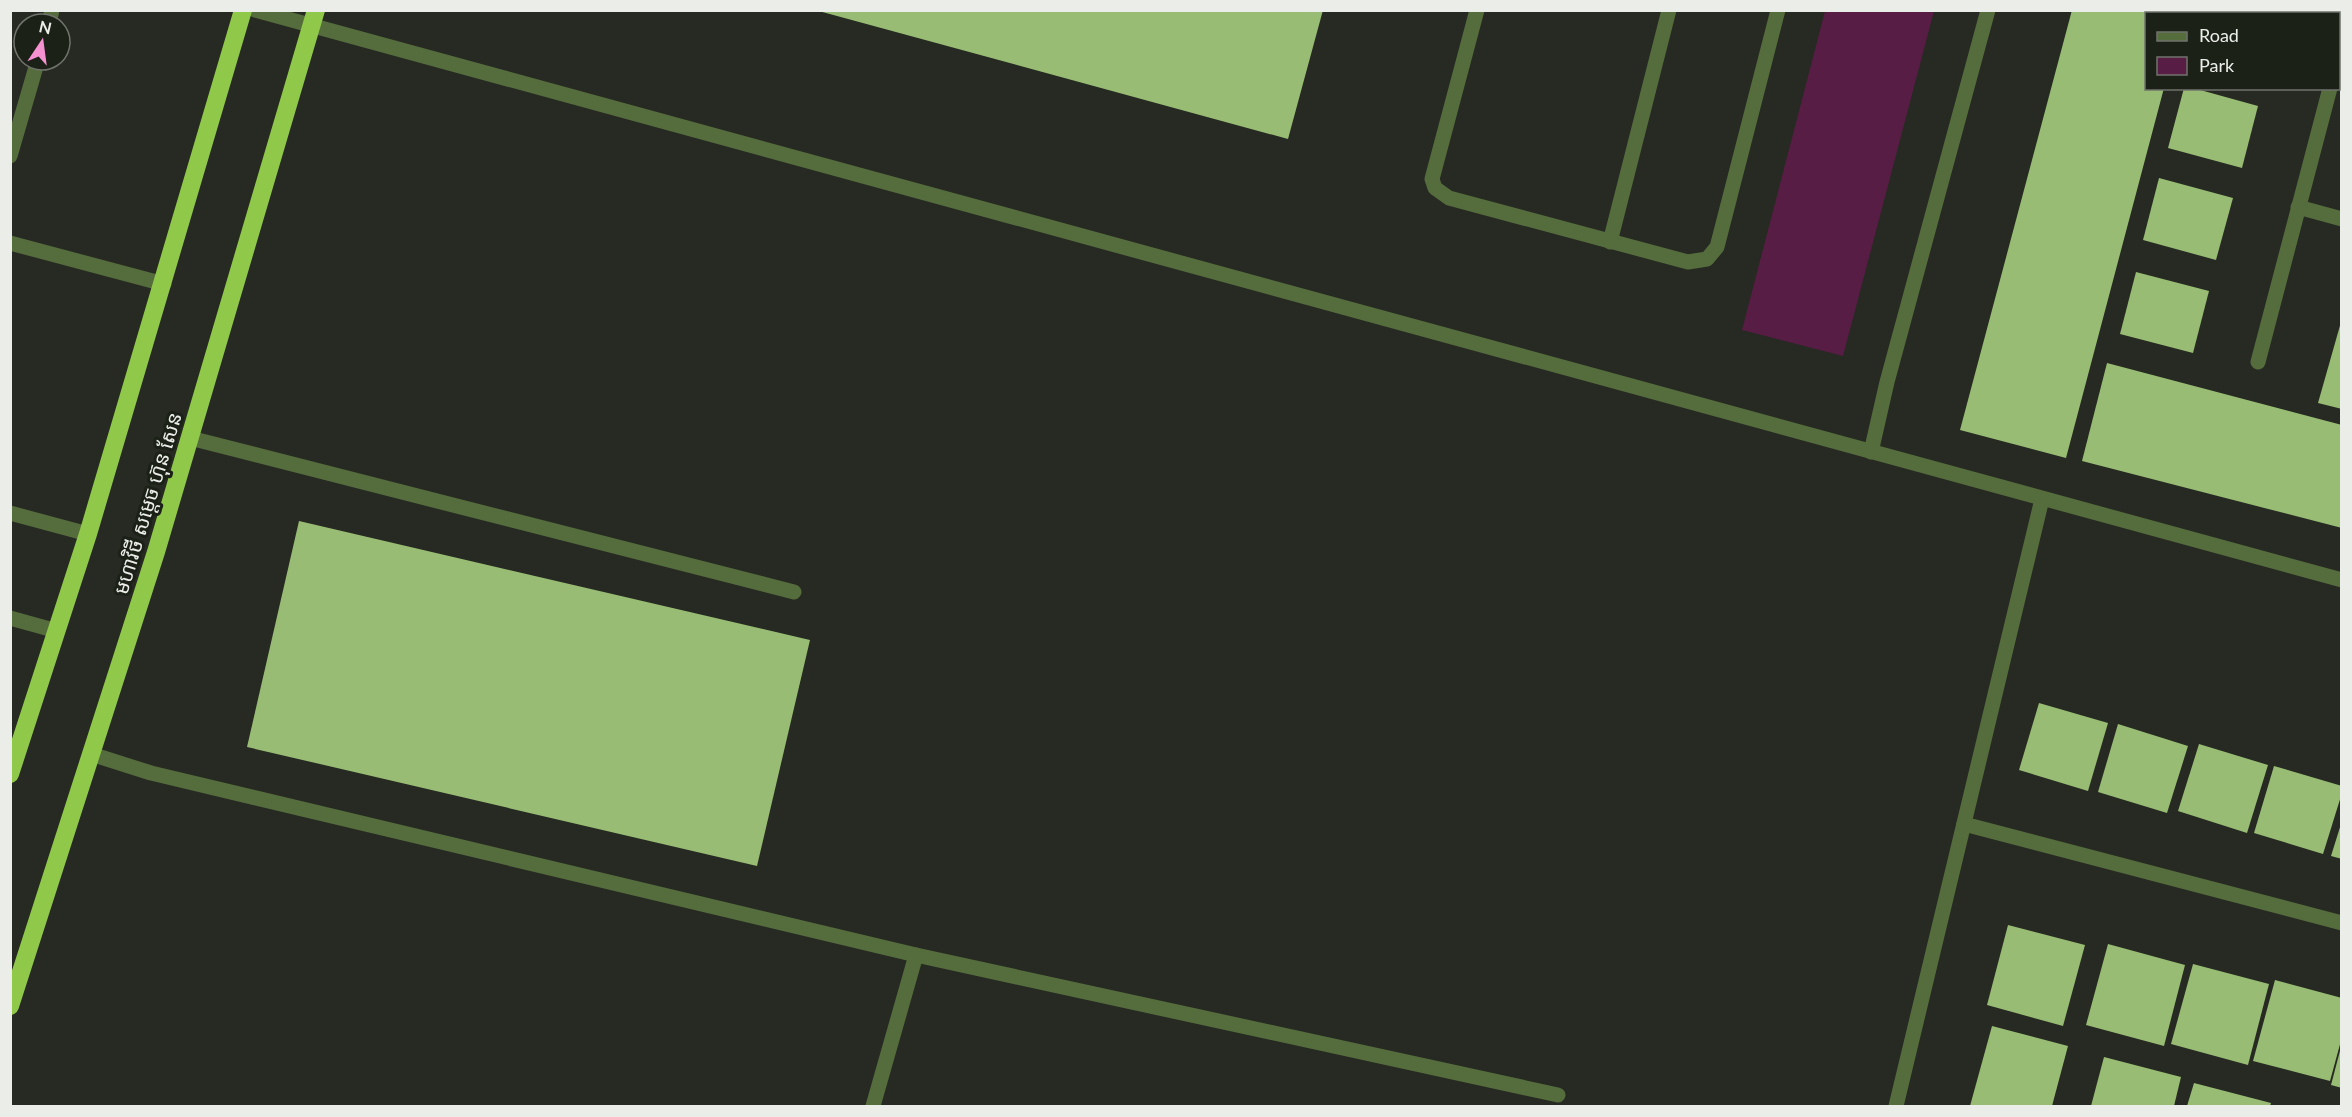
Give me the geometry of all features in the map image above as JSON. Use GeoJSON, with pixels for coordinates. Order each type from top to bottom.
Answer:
{"type":"FeatureCollection","features":[{"type":"Feature","properties":{"kind":"highway"},"geometry":{"type":"LineString","coordinates":[[10,774],[88,534],[164,284],[243,10]]}},
{"type":"Feature","properties":{"kind":"highway","name":"មហាវិថី សម្តេច ហ៊ុន សែន"},"geometry":{"type":"LineString","coordinates":[[10,1006],[92,754],[190,438],[314,18]]}},
{"type":"Feature","properties":{"kind":"street"},"geometry":{"type":"LineString","coordinates":[[255,10],[314,18],[1871,452],[2342,580]]}},
{"type":"Feature","properties":{"kind":"street"},"geometry":{"type":"LineString","coordinates":[[1477,10],[1431,178],[1435,188],[1449,198],[1688,262],[1707,259],[1717,247],[1778,10]]}},
{"type":"Feature","properties":{"kind":"street"},"geometry":{"type":"LineString","coordinates":[[1610,242],[1670,10]]}},
{"type":"Feature","properties":{"kind":"street"},"geometry":{"type":"LineString","coordinates":[[1871,452],[1887,382],[1989,10]]}},
{"type":"Feature","properties":{"kind":"street"},"geometry":{"type":"LineString","coordinates":[[10,156],[34,72]]}},
{"type":"Feature","properties":{"kind":"street"},"geometry":{"type":"LineString","coordinates":[[2258,362],[2329,90]]}},
{"type":"Feature","properties":{"kind":"street"},"geometry":{"type":"LineString","coordinates":[[2298,207],[2342,219]]}},
{"type":"Feature","properties":{"kind":"street"},"geometry":{"type":"LineString","coordinates":[[10,243],[164,284]]}},
{"type":"Feature","properties":{"kind":"street"},"geometry":{"type":"LineString","coordinates":[[190,438],[794,592]]}},
{"type":"Feature","properties":{"kind":"street"},"geometry":{"type":"LineString","coordinates":[[1896,1107],[2042,499]]}},
{"type":"Feature","properties":{"kind":"street"},"geometry":{"type":"LineString","coordinates":[[10,513],[88,534]]}},
{"type":"Feature","properties":{"kind":"street"},"geometry":{"type":"LineString","coordinates":[[10,618],[57,631]]}},
{"type":"Feature","properties":{"kind":"street"},"geometry":{"type":"LineString","coordinates":[[92,754],[151,773],[916,955],[1558,1095]]}},
{"type":"Feature","properties":{"kind":"street"},"geometry":{"type":"LineString","coordinates":[[1964,824],[2342,923]]}},
{"type":"Feature","properties":{"kind":"street"},"geometry":{"type":"LineString","coordinates":[[873,1107],[916,955]]}},
{"type":"Feature","properties":{"kind":"green space"},"geometry":{"type":"Polygon","coordinates":[[[1825,11],[1934,11],[1843,356],[1742,330],[1825,11]]]}},
{"type":"Feature","properties":{"kind":"building"},"geometry":{"type":"Polygon","coordinates":[[[815,10],[1323,10],[1288,139],[815,10]]]}},
{"type":"Feature","properties":{"kind":"building"},"geometry":{"type":"Polygon","coordinates":[[[2072,10],[2184,10],[2184,12],[2145,12],[2145,90],[2163,90],[2066,458],[1960,430],[2072,10]]]}},
{"type":"Feature","properties":{"kind":"building"},"geometry":{"type":"Polygon","coordinates":[[[2205,10],[2268,10],[2274,12],[2204,12],[2205,10]]]}},
{"type":"Feature","properties":{"kind":"building"},"geometry":{"type":"Polygon","coordinates":[[[2183,90],[2200,90],[2258,106],[2242,168],[2168,148],[2183,90]]]}},
{"type":"Feature","properties":{"kind":"building"},"geometry":{"type":"Polygon","coordinates":[[[2159,178],[2233,198],[2216,260],[2143,240],[2159,178]]]}},
{"type":"Feature","properties":{"kind":"building"},"geometry":{"type":"Polygon","coordinates":[[[2136,272],[2209,291],[2193,353],[2120,334],[2136,272]]]}},
{"type":"Feature","properties":{"kind":"building"},"geometry":{"type":"Polygon","coordinates":[[[2342,322],[2342,409],[2318,403],[2342,322]]]}},
{"type":"Feature","properties":{"kind":"building"},"geometry":{"type":"Polygon","coordinates":[[[2107,363],[2342,425],[2342,528],[2082,461],[2107,363]]]}},
{"type":"Feature","properties":{"kind":"building"},"geometry":{"type":"Polygon","coordinates":[[[299,521],[810,640],[757,866],[247,747],[299,521]]]}},
{"type":"Feature","properties":{"kind":"building"},"geometry":{"type":"Polygon","coordinates":[[[2039,703],[2108,723],[2088,791],[2019,770],[2039,703]]]}},
{"type":"Feature","properties":{"kind":"building"},"geometry":{"type":"Polygon","coordinates":[[[2118,724],[2188,746],[2167,813],[2098,792],[2118,724]]]}},
{"type":"Feature","properties":{"kind":"building"},"geometry":{"type":"Polygon","coordinates":[[[2199,744],[2268,765],[2247,833],[2178,811],[2199,744]]]}},
{"type":"Feature","properties":{"kind":"building"},"geometry":{"type":"Polygon","coordinates":[[[2274,766],[2342,786],[2342,793],[2323,854],[2254,833],[2274,766]]]}},
{"type":"Feature","properties":{"kind":"building"},"geometry":{"type":"Polygon","coordinates":[[[2342,824],[2342,859],[2331,856],[2342,824]]]}},
{"type":"Feature","properties":{"kind":"building"},"geometry":{"type":"Polygon","coordinates":[[[2008,925],[2085,945],[2063,1026],[1987,1005],[2008,925]]]}},
{"type":"Feature","properties":{"kind":"building"},"geometry":{"type":"Polygon","coordinates":[[[2108,944],[2185,965],[2164,1046],[2086,1025],[2108,944]]]}},
{"type":"Feature","properties":{"kind":"building"},"geometry":{"type":"Polygon","coordinates":[[[2193,964],[2269,984],[2248,1065],[2171,1044],[2193,964]]]}},
{"type":"Feature","properties":{"kind":"building"},"geometry":{"type":"Polygon","coordinates":[[[2275,980],[2342,998],[2342,1037],[2330,1081],[2253,1061],[2275,980]]]}},
{"type":"Feature","properties":{"kind":"building"},"geometry":{"type":"Polygon","coordinates":[[[1992,1026],[2068,1046],[2052,1106],[1970,1106],[1992,1026]]]}},
{"type":"Feature","properties":{"kind":"building"},"geometry":{"type":"Polygon","coordinates":[[[2342,1047],[2342,1088],[2331,1085],[2342,1047]]]}},
{"type":"Feature","properties":{"kind":"building"},"geometry":{"type":"Polygon","coordinates":[[[2104,1057],[2181,1077],[2174,1106],[2091,1106],[2104,1057]]]}},
{"type":"Feature","properties":{"kind":"building"},"geometry":{"type":"Polygon","coordinates":[[[2194,1083],[2271,1103],[2270,1106],[2187,1106],[2194,1083]]]}}]}
